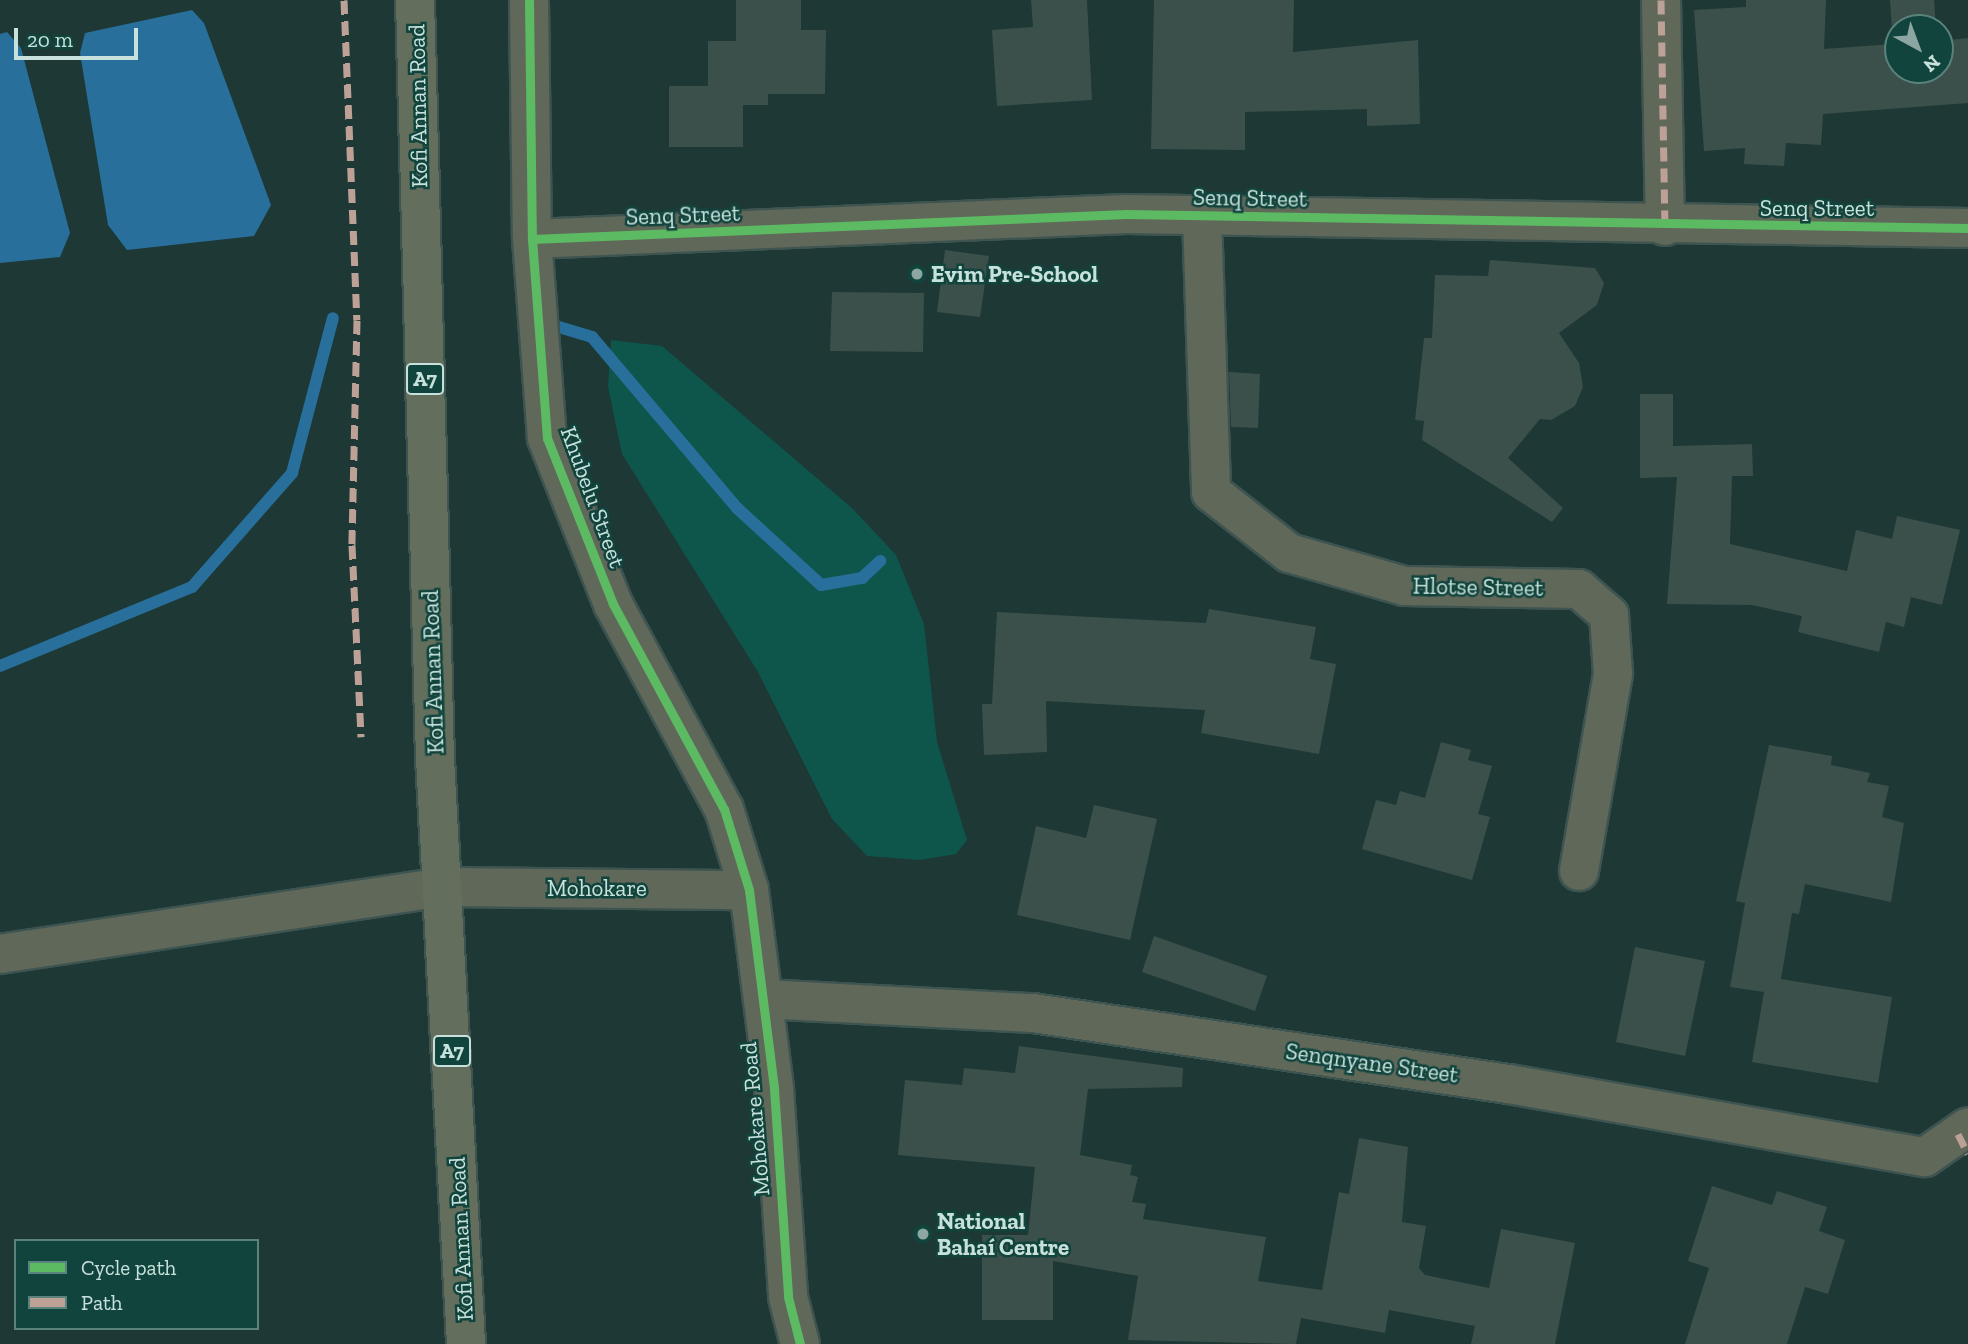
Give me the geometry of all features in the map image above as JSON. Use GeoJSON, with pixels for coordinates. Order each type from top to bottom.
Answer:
{"type":"FeatureCollection","features":[{"type":"Feature","properties":{"kind":"main road","name":"Kofi Annan Road"},"geometry":{"type":"LineString","coordinates":[[415,0],[435,758],[444,887],[466,1344]]}},
{"type":"Feature","properties":{"kind":"street","name":"Khubelu Street"},"geometry":{"type":"LineString","coordinates":[[529,0],[532,239],[547,438],[613,604],[724,809],[750,890]]}},
{"type":"Feature","properties":{"kind":"street"},"geometry":{"type":"LineString","coordinates":[[1661,0],[1665,226]]}},
{"type":"Feature","properties":{"kind":"street","name":"Senq Street"},"geometry":{"type":"LineString","coordinates":[[532,239],[1202,216],[1665,226],[1968,228]]}},
{"type":"Feature","properties":{"kind":"street","name":"Hlotse Street"},"geometry":{"type":"LineString","coordinates":[[1202,216],[1211,492],[1289,553],[1404,586],[1579,589],[1609,615],[1613,674],[1579,871]]}},
{"type":"Feature","properties":{"kind":"street","name":"Mohokare"},"geometry":{"type":"LineString","coordinates":[[0,954],[444,887],[750,890]]}},
{"type":"Feature","properties":{"kind":"street","name":"Mohokare Road"},"geometry":{"type":"LineString","coordinates":[[750,890],[763,999],[788,1297],[800,1344]]}},
{"type":"Feature","properties":{"kind":"street","name":"Senqnyane Street"},"geometry":{"type":"LineString","coordinates":[[763,999],[1032,1013],[1509,1084],[1925,1157],[1968,1127]]}},
{"type":"Feature","properties":{"kind":"green space"},"geometry":{"type":"Polygon","coordinates":[[[611,340],[662,346],[852,508],[896,555],[924,624],[937,742],[967,840],[956,854],[920,860],[867,856],[832,819],[758,672],[622,454],[608,387],[611,340]]]}},
{"type":"Feature","properties":{"kind":"water"},"geometry":{"type":"Polygon","coordinates":[[[192,10],[204,23],[271,205],[254,236],[127,250],[108,225],[80,53],[85,33],[192,10]]]}},
{"type":"Feature","properties":{"kind":"water"},"geometry":{"type":"Polygon","coordinates":[[[7,32],[21,48],[70,233],[60,257],[0,263],[0,34],[7,32]]]}},
{"type":"Feature","properties":{"kind":"building"},"geometry":{"type":"Polygon","coordinates":[[[736,0],[801,0],[801,30],[826,30],[825,94],[768,94],[768,105],[743,105],[743,147],[669,147],[669,86],[708,86],[708,41],[736,41],[736,0]]]}},
{"type":"Feature","properties":{"kind":"building"},"geometry":{"type":"Polygon","coordinates":[[[1031,0],[1087,0],[1092,100],[997,106],[992,30],[1033,27],[1031,0]]]}},
{"type":"Feature","properties":{"kind":"building"},"geometry":{"type":"Polygon","coordinates":[[[1154,0],[1294,0],[1293,52],[1418,40],[1420,124],[1367,126],[1367,109],[1245,112],[1245,150],[1151,149],[1154,0]]]}},
{"type":"Feature","properties":{"kind":"building"},"geometry":{"type":"Polygon","coordinates":[[[1746,0],[1826,0],[1824,49],[1884,45],[1884,84],[1954,84],[1954,40],[1968,38],[1968,103],[1823,114],[1821,145],[1786,143],[1784,166],[1744,164],[1745,148],[1704,151],[1694,10],[1746,7],[1746,0]]]}},
{"type":"Feature","properties":{"kind":"building"},"geometry":{"type":"Polygon","coordinates":[[[1890,0],[1934,0],[1935,14],[1891,14],[1890,0]]]}},
{"type":"Feature","properties":{"kind":"building"},"geometry":{"type":"Polygon","coordinates":[[[945,250],[989,256],[980,317],[937,312],[945,250]]]}},
{"type":"Feature","properties":{"kind":"building"},"geometry":{"type":"Polygon","coordinates":[[[1490,260],[1595,268],[1604,283],[1597,305],[1559,333],[1579,363],[1583,387],[1575,406],[1551,420],[1540,419],[1508,458],[1563,508],[1552,522],[1422,440],[1424,421],[1415,420],[1424,338],[1432,338],[1435,275],[1488,276],[1490,260]]]}},
{"type":"Feature","properties":{"kind":"building"},"geometry":{"type":"Polygon","coordinates":[[[832,292],[924,293],[923,352],[830,351],[832,292]]]}},
{"type":"Feature","properties":{"kind":"building"},"geometry":{"type":"Polygon","coordinates":[[[1229,372],[1260,374],[1258,428],[1231,427],[1229,372]]]}},
{"type":"Feature","properties":{"kind":"building"},"geometry":{"type":"Polygon","coordinates":[[[1640,394],[1673,394],[1673,446],[1752,444],[1753,476],[1732,476],[1730,544],[1847,571],[1856,530],[1892,539],[1897,516],[1960,530],[1942,605],[1911,597],[1904,627],[1886,622],[1879,652],[1798,632],[1802,616],[1752,605],[1667,604],[1677,477],[1640,478],[1640,394]]]}},
{"type":"Feature","properties":{"kind":"building"},"geometry":{"type":"Polygon","coordinates":[[[1209,609],[1316,627],[1310,659],[1336,664],[1319,754],[1201,733],[1205,710],[1046,701],[1047,752],[984,755],[982,704],[992,704],[997,612],[1206,623],[1209,609]]]}},
{"type":"Feature","properties":{"kind":"building"},"geometry":{"type":"Polygon","coordinates":[[[1441,742],[1471,750],[1468,760],[1492,766],[1478,814],[1490,817],[1472,880],[1362,849],[1376,800],[1396,805],[1400,791],[1425,798],[1441,742]]]}},
{"type":"Feature","properties":{"kind":"building"},"geometry":{"type":"Polygon","coordinates":[[[1769,745],[1832,756],[1831,765],[1870,773],[1867,782],[1889,786],[1882,817],[1904,823],[1891,902],[1805,884],[1799,914],[1792,913],[1781,979],[1892,997],[1878,1083],[1752,1062],[1764,992],[1730,987],[1745,903],[1736,901],[1769,745]]]}},
{"type":"Feature","properties":{"kind":"building"},"geometry":{"type":"Polygon","coordinates":[[[1094,805],[1157,819],[1130,940],[1017,915],[1036,826],[1086,838],[1094,805]]]}},
{"type":"Feature","properties":{"kind":"building"},"geometry":{"type":"Polygon","coordinates":[[[1154,936],[1267,976],[1255,1011],[1142,972],[1154,936]]]}},
{"type":"Feature","properties":{"kind":"building"},"geometry":{"type":"Polygon","coordinates":[[[1635,947],[1705,961],[1685,1056],[1616,1042],[1635,947]]]}},
{"type":"Feature","properties":{"kind":"building"},"geometry":{"type":"Polygon","coordinates":[[[1019,1046],[1183,1068],[1182,1087],[1088,1089],[1080,1155],[1132,1165],[1130,1175],[1138,1177],[1132,1202],[1146,1204],[1143,1219],[1266,1237],[1258,1281],[1322,1290],[1339,1192],[1349,1194],[1359,1138],[1408,1147],[1402,1222],[1426,1226],[1419,1268],[1425,1275],[1489,1288],[1501,1229],[1575,1243],[1555,1344],[1471,1344],[1475,1326],[1389,1310],[1385,1333],[1301,1318],[1296,1344],[1128,1340],[1138,1276],[1053,1261],[1053,1320],[982,1320],[982,1235],[1028,1235],[1035,1167],[898,1155],[905,1080],[962,1085],[964,1068],[1015,1073],[1019,1046]]]}},
{"type":"Feature","properties":{"kind":"building"},"geometry":{"type":"Polygon","coordinates":[[[1712,1186],[1772,1205],[1777,1191],[1827,1207],[1819,1231],[1845,1240],[1828,1294],[1805,1287],[1787,1344],[1685,1344],[1709,1268],[1688,1261],[1712,1186]]]}},
{"type":"Feature","properties":{"kind":"waterway"},"geometry":{"type":"LineString","coordinates":[[0,666],[192,587],[292,473],[333,318]]}},
{"type":"Feature","properties":{"kind":"waterway"},"geometry":{"type":"LineString","coordinates":[[552,325],[592,337],[737,508],[821,585],[862,578],[880,561]]}},
{"type":"Feature","properties":{"kind":"marked path"},"geometry":{"type":"LineString","coordinates":[[344,0],[357,320],[352,545],[361,737]]}},
{"type":"Feature","properties":{"kind":"marked path"},"geometry":{"type":"LineString","coordinates":[[1661,0],[1665,226]]}},
{"type":"Feature","properties":{"kind":"marked path"},"geometry":{"type":"LineString","coordinates":[[1958,1134],[1968,1154]]}},
{"type":"Feature","properties":{"kind":"cycle path"},"geometry":{"type":"LineString","coordinates":[[529,0],[532,239],[547,438],[613,604],[724,809],[749,890],[774,1089],[788,1297],[800,1344]]}},
{"type":"Feature","properties":{"kind":"cycle path"},"geometry":{"type":"LineString","coordinates":[[532,239],[1126,214],[1968,228]]}},
{"type":"Feature","properties":{"kind":"place","name":"Evim Pre-School"},"geometry":{"type":"Point","coordinates":[917,274]}},
{"type":"Feature","properties":{"kind":"place","name":"National Bahaí Centre"},"geometry":{"type":"Point","coordinates":[923,1234]}}]}
